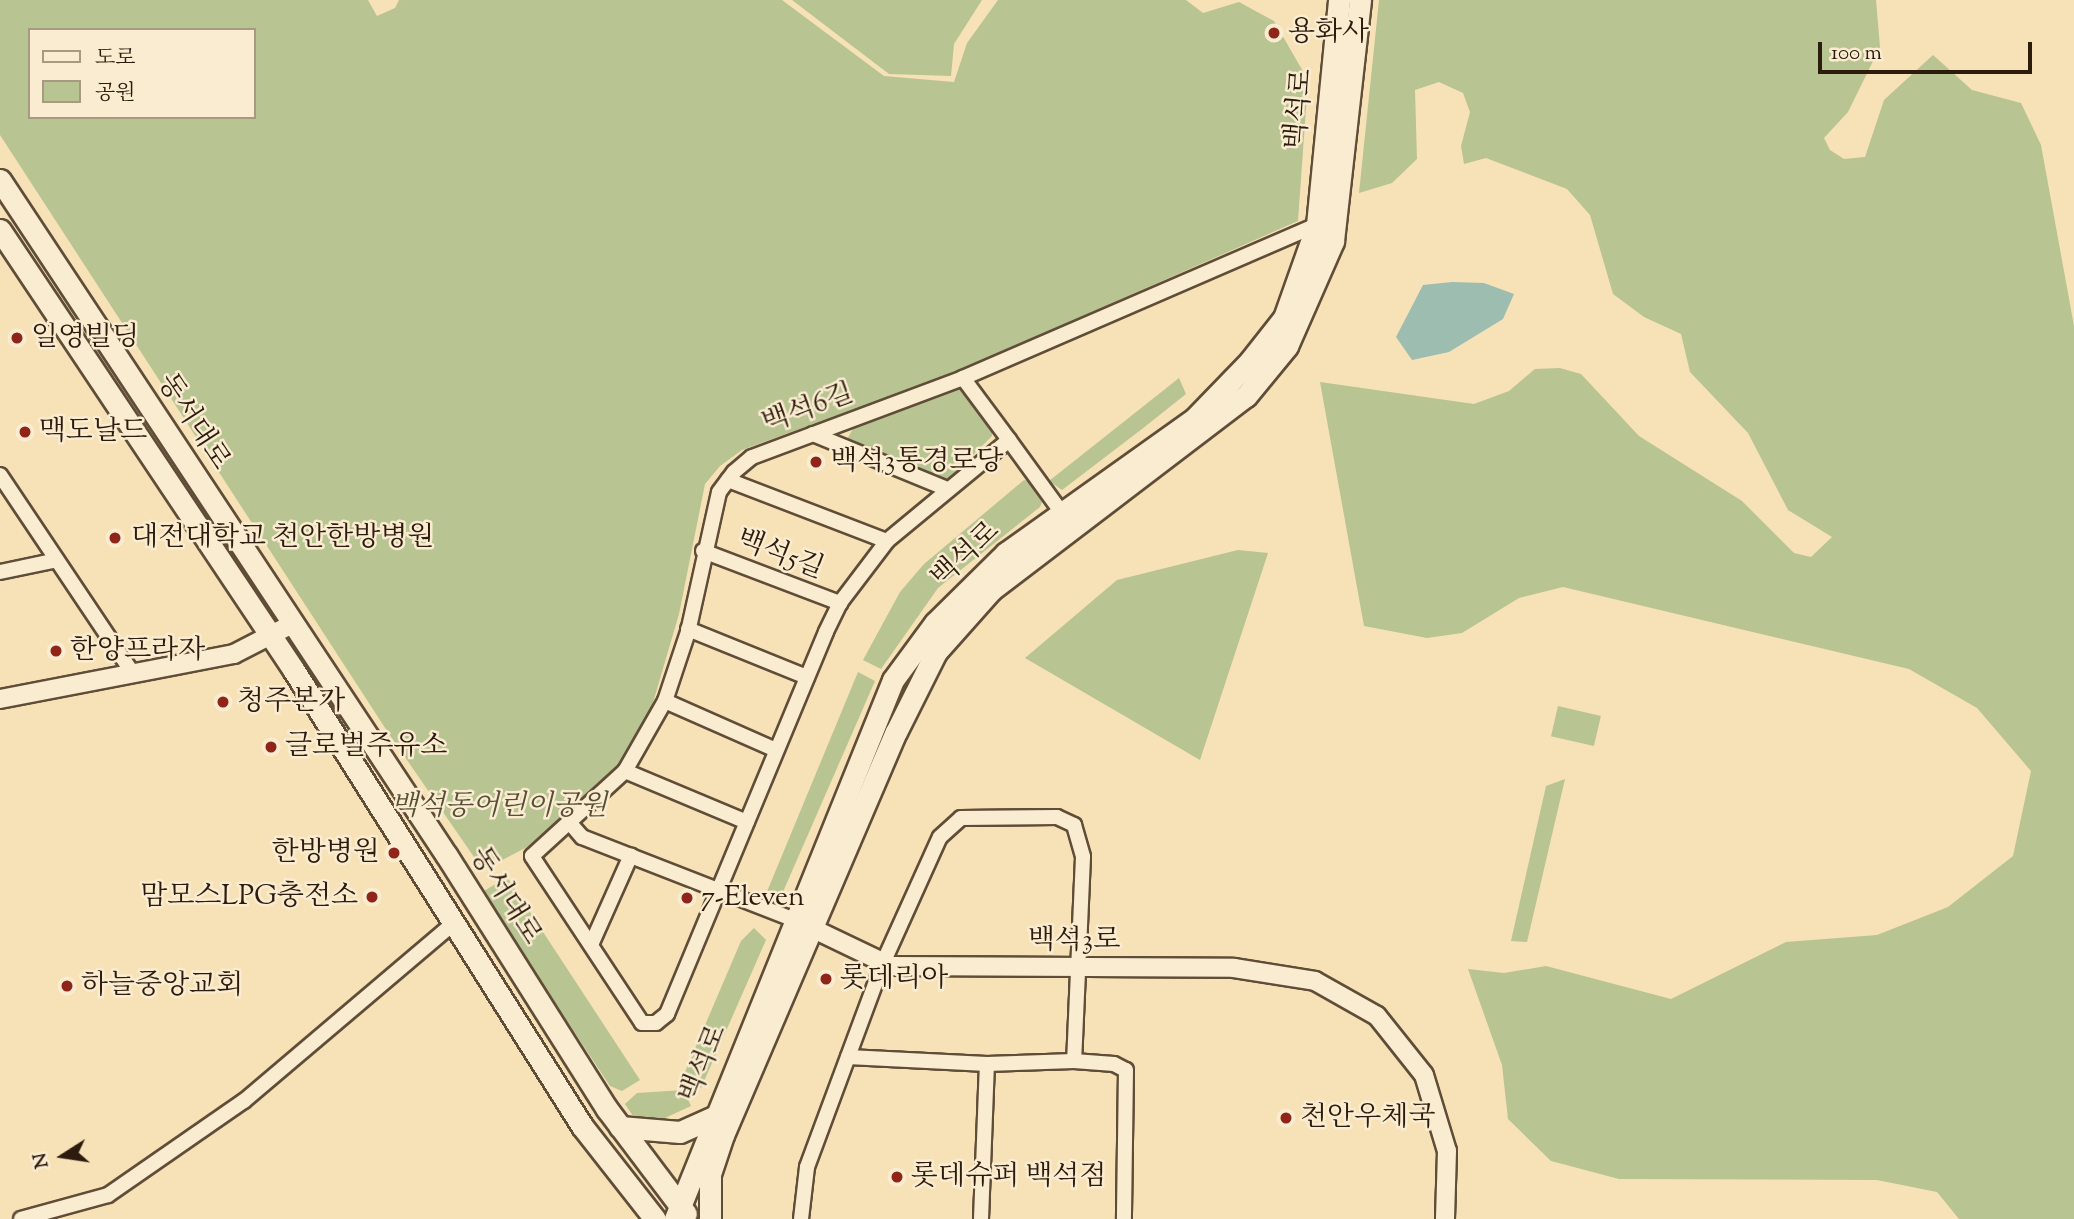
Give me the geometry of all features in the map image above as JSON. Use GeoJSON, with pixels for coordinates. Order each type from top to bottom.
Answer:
{"type":"FeatureCollection","features":[{"type":"Feature","properties":{"kind":"main road","name":"백석로"},"geometry":{"type":"LineString","coordinates":[[684,1216],[713,1117],[792,919],[893,680],[944,614],[1006,554],[1195,418],[1250,361],[1284,318],[1317,225],[1339,0]]}},
{"type":"Feature","properties":{"kind":"main road","name":"백석로"},"geometry":{"type":"LineString","coordinates":[[710,1219],[710,1174],[917,684],[953,629],[991,590],[1224,415],[1246,396],[1287,346],[1333,241],[1360,0]]}},
{"type":"Feature","properties":{"kind":"main road","name":"동서대로"},"geometry":{"type":"LineString","coordinates":[[0,180],[620,1127],[684,1216]]}},
{"type":"Feature","properties":{"kind":"main road","name":"동서대로"},"geometry":{"type":"LineString","coordinates":[[3,240],[269,636],[582,1126],[654,1219]]}},
{"type":"Feature","properties":{"kind":"main road"},"geometry":{"type":"LineString","coordinates":[[620,1127],[680,1132],[713,1117]]}},
{"type":"Feature","properties":{"kind":"main road"},"geometry":{"type":"LineString","coordinates":[[684,1216],[710,1174]]}},
{"type":"Feature","properties":{"kind":"street","name":"백석6길"},"geometry":{"type":"LineString","coordinates":[[531,856],[625,771],[665,701],[688,629],[703,551],[719,492],[751,457],[963,377],[1317,225]]}},
{"type":"Feature","properties":{"kind":"street"},"geometry":{"type":"LineString","coordinates":[[963,377],[1062,513]]}},
{"type":"Feature","properties":{"kind":"street"},"geometry":{"type":"LineString","coordinates":[[813,434],[947,489]]}},
{"type":"Feature","properties":{"kind":"street","name":"백석5길"},"geometry":{"type":"LineString","coordinates":[[531,856],[642,1023],[656,1023],[667,1014],[840,603],[887,541],[1009,440]]}},
{"type":"Feature","properties":{"kind":"street"},"geometry":{"type":"LineString","coordinates":[[0,475],[132,672]]}},
{"type":"Feature","properties":{"kind":"street","name":"백석5길"},"geometry":{"type":"LineString","coordinates":[[728,480],[887,541]]}},
{"type":"Feature","properties":{"kind":"street","name":"백석5길"},"geometry":{"type":"LineString","coordinates":[[703,551],[840,603]]}},
{"type":"Feature","properties":{"kind":"street"},"geometry":{"type":"LineString","coordinates":[[0,572],[57,560]]}},
{"type":"Feature","properties":{"kind":"street"},"geometry":{"type":"LineString","coordinates":[[0,699],[234,654],[292,624]]}},
{"type":"Feature","properties":{"kind":"street"},"geometry":{"type":"LineString","coordinates":[[688,629],[807,677]]}},
{"type":"Feature","properties":{"kind":"street"},"geometry":{"type":"LineString","coordinates":[[665,701],[776,750]]}},
{"type":"Feature","properties":{"kind":"street"},"geometry":{"type":"LineString","coordinates":[[625,771],[747,822]]}},
{"type":"Feature","properties":{"kind":"street"},"geometry":{"type":"LineString","coordinates":[[801,1219],[807,1167],[883,963],[940,838],[953,822],[961,818],[1057,817],[1074,825],[1083,857],[1074,1061]]}},
{"type":"Feature","properties":{"kind":"street","name":"백석3로"},"geometry":{"type":"LineString","coordinates":[[569,822],[582,837],[792,919],[883,963],[1275,971],[1315,981],[1352,998],[1398,1037],[1424,1075],[1447,1151],[1445,1219]]}},
{"type":"Feature","properties":{"kind":"street"},"geometry":{"type":"LineString","coordinates":[[591,945],[631,855]]}},
{"type":"Feature","properties":{"kind":"street"},"geometry":{"type":"LineString","coordinates":[[21,1219],[108,1195],[244,1101],[454,923]]}},
{"type":"Feature","properties":{"kind":"street"},"geometry":{"type":"LineString","coordinates":[[848,1058],[987,1064],[1074,1061],[1114,1064],[1126,1070],[1124,1219]]}},
{"type":"Feature","properties":{"kind":"street"},"geometry":{"type":"LineString","coordinates":[[981,1219],[987,1064]]}},
{"type":"Feature","properties":{"kind":"green space","name":"백석동어린이공원"},"geometry":{"type":"Polygon","coordinates":[[[0,0],[368,0],[377,16],[395,8],[399,0],[782,0],[884,76],[954,82],[967,43],[998,0],[1186,0],[1203,13],[1239,2],[1274,21],[1308,80],[1298,221],[956,372],[742,450],[720,466],[705,484],[679,614],[652,706],[613,773],[529,846],[483,870],[389,734],[0,135],[0,0]]]}},
{"type":"Feature","properties":{"kind":"green space"},"geometry":{"type":"Polygon","coordinates":[[[792,0],[982,0],[954,44],[951,76],[889,74],[792,0]]]}},
{"type":"Feature","properties":{"kind":"green space"},"geometry":{"type":"Polygon","coordinates":[[[1379,0],[1876,0],[1880,47],[1848,112],[1824,138],[1830,150],[1844,159],[1865,157],[1884,100],[1933,55],[1972,90],[2021,103],[2041,145],[2074,326],[2074,1219],[1959,1219],[1937,1192],[1877,1180],[1619,1179],[1551,1161],[1508,1119],[1502,1065],[1468,969],[1504,973],[1546,966],[1671,999],[1786,942],[1877,935],[1948,907],[2013,856],[2031,771],[1977,708],[1909,669],[1563,587],[1519,598],[1462,633],[1427,638],[1364,626],[1320,382],[1474,404],[1509,391],[1535,369],[1560,368],[1581,374],[1639,436],[1742,501],[1794,553],[1811,557],[1832,537],[1788,510],[1748,433],[1690,372],[1681,334],[1644,317],[1613,294],[1590,215],[1567,189],[1486,158],[1464,164],[1461,146],[1470,112],[1463,93],[1439,82],[1415,90],[1417,159],[1392,183],[1359,193],[1379,0]]]}},
{"type":"Feature","properties":{"kind":"green space"},"geometry":{"type":"Polygon","coordinates":[[[1179,378],[1186,394],[1142,429],[1062,490],[1049,481],[1179,378]]]}},
{"type":"Feature","properties":{"kind":"green space"},"geometry":{"type":"Polygon","coordinates":[[[961,386],[992,421],[992,436],[951,477],[941,480],[846,441],[857,422],[961,386]]]}},
{"type":"Feature","properties":{"kind":"green space"},"geometry":{"type":"Polygon","coordinates":[[[1024,480],[1029,481],[1042,502],[1040,507],[938,588],[881,669],[863,660],[900,592],[924,564],[1024,480]]]}},
{"type":"Feature","properties":{"kind":"green space"},"geometry":{"type":"Polygon","coordinates":[[[1238,550],[1268,553],[1200,760],[1025,658],[1117,580],[1238,550]]]}},
{"type":"Feature","properties":{"kind":"green space"},"geometry":{"type":"Polygon","coordinates":[[[858,672],[875,681],[779,901],[766,894],[858,672]]]}},
{"type":"Feature","properties":{"kind":"green space"},"geometry":{"type":"Polygon","coordinates":[[[1558,706],[1601,716],[1594,746],[1551,736],[1558,706]]]}},
{"type":"Feature","properties":{"kind":"green space"},"geometry":{"type":"Polygon","coordinates":[[[1565,779],[1527,942],[1511,941],[1546,786],[1565,779]]]}},
{"type":"Feature","properties":{"kind":"green space"},"geometry":{"type":"Polygon","coordinates":[[[507,877],[640,1080],[622,1091],[610,1086],[484,896],[484,891],[507,877]]]}},
{"type":"Feature","properties":{"kind":"green space"},"geometry":{"type":"Polygon","coordinates":[[[754,928],[766,940],[701,1088],[685,1072],[741,941],[754,928]]]}},
{"type":"Feature","properties":{"kind":"green space"},"geometry":{"type":"Polygon","coordinates":[[[684,1090],[691,1106],[654,1123],[635,1119],[625,1104],[637,1093],[684,1090]]]}},
{"type":"Feature","properties":{"kind":"shaded area"},"geometry":{"type":"Polygon","coordinates":[[[1484,283],[1514,294],[1503,319],[1449,352],[1412,360],[1396,337],[1423,285],[1484,283]]]}},
{"type":"Feature","properties":{"kind":"place","name":"용화사"},"geometry":{"type":"Point","coordinates":[1274,33]}},
{"type":"Feature","properties":{"kind":"place","name":"일영빌딩"},"geometry":{"type":"Point","coordinates":[17,338]}},
{"type":"Feature","properties":{"kind":"place","name":"맥도날드"},"geometry":{"type":"Point","coordinates":[25,432]}},
{"type":"Feature","properties":{"kind":"place","name":"백석3통경로당"},"geometry":{"type":"Point","coordinates":[816,462]}},
{"type":"Feature","properties":{"kind":"place","name":"대전대학교 천안한방병원"},"geometry":{"type":"Point","coordinates":[115,538]}},
{"type":"Feature","properties":{"kind":"place","name":"한양프라자"},"geometry":{"type":"Point","coordinates":[56,651]}},
{"type":"Feature","properties":{"kind":"place","name":"청주본가"},"geometry":{"type":"Point","coordinates":[223,702]}},
{"type":"Feature","properties":{"kind":"place","name":"글로벌주유소"},"geometry":{"type":"Point","coordinates":[271,747]}},
{"type":"Feature","properties":{"kind":"place","name":"한방병원"},"geometry":{"type":"Point","coordinates":[394,853]}},
{"type":"Feature","properties":{"kind":"place","name":"맘모스LPG충전소"},"geometry":{"type":"Point","coordinates":[372,897]}},
{"type":"Feature","properties":{"kind":"place","name":"7-Eleven"},"geometry":{"type":"Point","coordinates":[687,898]}},
{"type":"Feature","properties":{"kind":"place","name":"롯데리아"},"geometry":{"type":"Point","coordinates":[826,979]}},
{"type":"Feature","properties":{"kind":"place","name":"하늘중앙교회"},"geometry":{"type":"Point","coordinates":[67,986]}},
{"type":"Feature","properties":{"kind":"place","name":"천안우체국"},"geometry":{"type":"Point","coordinates":[1286,1118]}},
{"type":"Feature","properties":{"kind":"place","name":"롯데슈퍼 백석점"},"geometry":{"type":"Point","coordinates":[897,1177]}}]}
